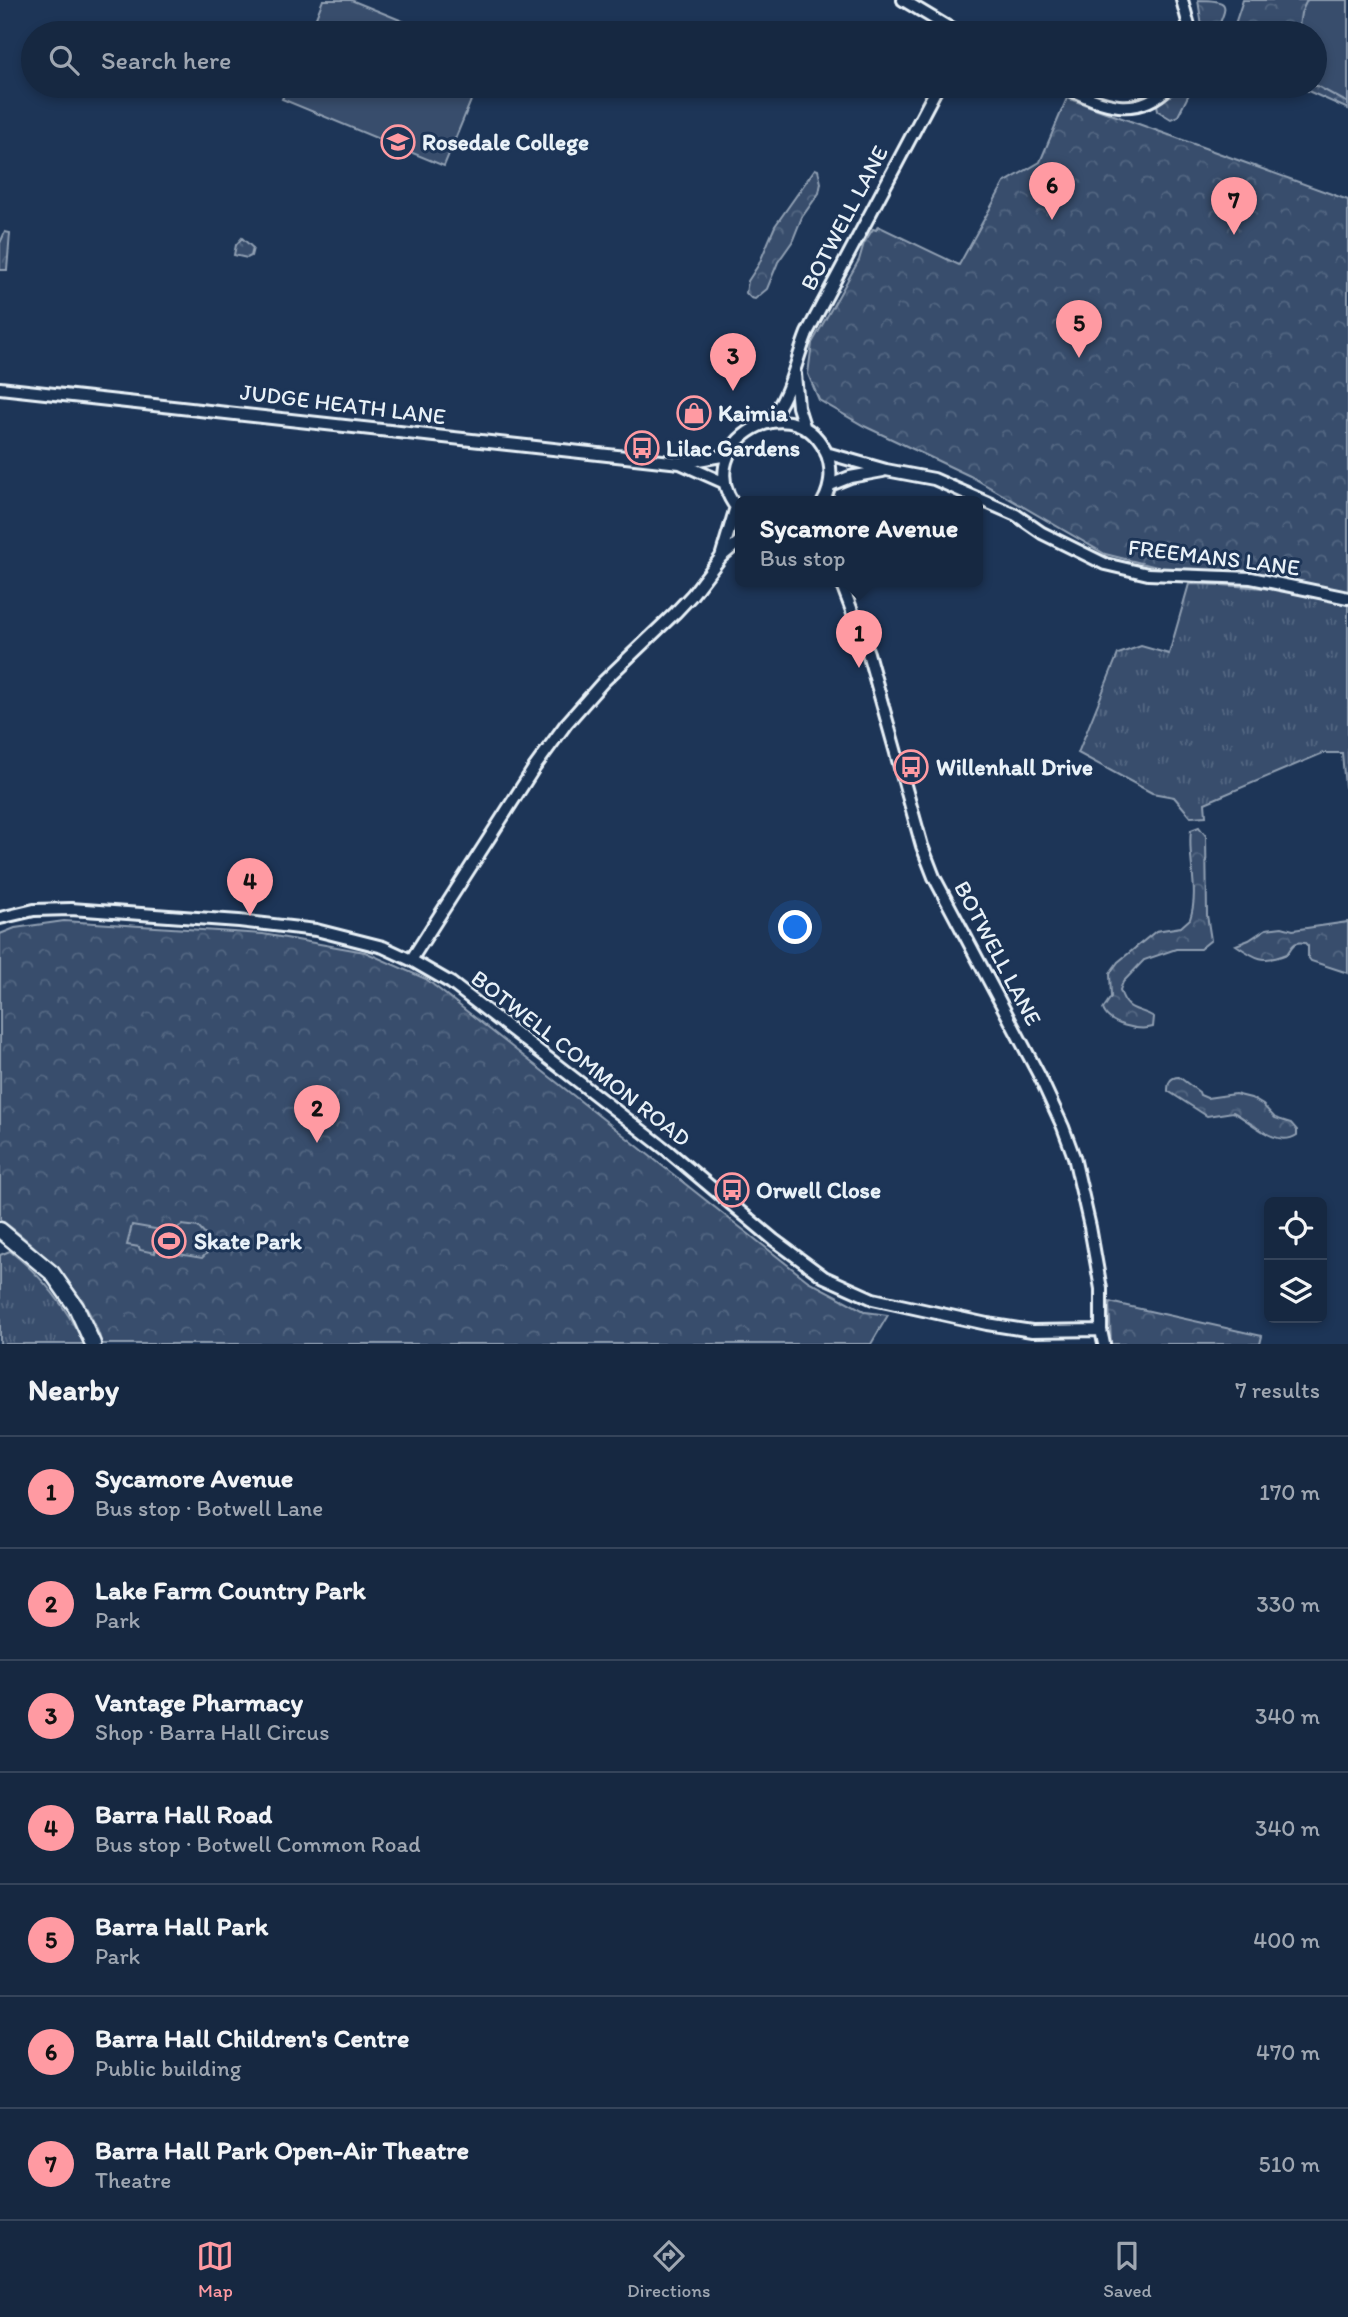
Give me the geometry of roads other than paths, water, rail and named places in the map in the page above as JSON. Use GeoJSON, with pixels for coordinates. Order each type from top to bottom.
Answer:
{"type":"FeatureCollection","features":[{"type":"Feature","properties":{"kind":"main road"},"geometry":{"type":"LineString","coordinates":[[0,1230],[52,1273],[76,1307],[93,1344]]}},
{"type":"Feature","properties":{"kind":"street"},"geometry":{"type":"LineString","coordinates":[[903,0],[938,21]]}},
{"type":"Feature","properties":{"kind":"street"},"geometry":{"type":"LineString","coordinates":[[1182,0],[1188,21]]}},
{"type":"Feature","properties":{"kind":"street","name":"BOTWELL LANE"},"geometry":{"type":"LineString","coordinates":[[768,422],[778,410],[795,374],[807,333],[932,98]]}},
{"type":"Feature","properties":{"kind":"street"},"geometry":{"type":"LineString","coordinates":[[1091,98],[1105,104],[1126,107],[1151,102],[1156,98]]}},
{"type":"Feature","properties":{"kind":"street","name":"BOTWELL LANE"},"geometry":{"type":"LineString","coordinates":[[795,374],[800,416],[805,429]]}},
{"type":"Feature","properties":{"kind":"street","name":"JUDGE HEATH LANE"},"geometry":{"type":"LineString","coordinates":[[0,388],[680,463],[728,455]]}},
{"type":"Feature","properties":{"kind":"street"},"geometry":{"type":"LineString","coordinates":[[735,503],[725,483],[728,455],[745,433],[768,422],[789,423],[805,429],[818,440],[830,466],[830,485],[825,496]]}},
{"type":"Feature","properties":{"kind":"street","name":"FREEMANS LANE"},"geometry":{"type":"LineString","coordinates":[[826,453],[886,470],[934,479],[973,496]]}},
{"type":"Feature","properties":{"kind":"street","name":"JUDGE HEATH LANE"},"geometry":{"type":"LineString","coordinates":[[680,463],[725,483]]}},
{"type":"Feature","properties":{"kind":"street","name":"FREEMANS LANE"},"geometry":{"type":"LineString","coordinates":[[830,485],[850,477],[886,470]]}},
{"type":"Feature","properties":{"kind":"street","name":"FREEMANS LANE"},"geometry":{"type":"LineString","coordinates":[[983,501],[1016,515],[1042,533],[1105,564],[1148,574],[1251,578],[1348,598]]}},
{"type":"Feature","properties":{"kind":"street"},"geometry":{"type":"LineString","coordinates":[[721,557],[724,542],[735,518]]}},
{"type":"Feature","properties":{"kind":"street"},"geometry":{"type":"LineString","coordinates":[[411,960],[534,768],[566,724],[603,682],[652,638],[684,604],[721,557],[735,545]]}},
{"type":"Feature","properties":{"kind":"street","name":"BOTWELL LANE"},"geometry":{"type":"LineString","coordinates":[[843,587],[868,653],[922,846],[934,877],[1040,1077],[1074,1157],[1099,1272],[1104,1344]]}},
{"type":"Feature","properties":{"kind":"street","name":"BOTWELL COMMON ROAD"},"geometry":{"type":"LineString","coordinates":[[0,918],[34,909],[71,909],[283,926],[363,941],[411,960],[451,984],[668,1151],[774,1240],[824,1277],[873,1299],[987,1324],[1032,1332],[1101,1330]]}},
{"type":"Feature","properties":{"kind":"place","name":"Rosedale College"},"geometry":{"type":"Point","coordinates":[398,142]}},
{"type":"Feature","properties":{"kind":"place","name":"Barra Hall Children's Centre"},"geometry":{"type":"Point","coordinates":[1052,220]}},
{"type":"Feature","properties":{"kind":"place","name":"Barra Hall Park Open-Air Theatre"},"geometry":{"type":"Point","coordinates":[1234,235]}},
{"type":"Feature","properties":{"kind":"place","name":"Barra Hall Park"},"geometry":{"type":"Point","coordinates":[1079,358]}},
{"type":"Feature","properties":{"kind":"place","name":"Vantage Pharmacy"},"geometry":{"type":"Point","coordinates":[733,391]}},
{"type":"Feature","properties":{"kind":"place","name":"Kaimia"},"geometry":{"type":"Point","coordinates":[694,413]}},
{"type":"Feature","properties":{"kind":"place","name":"Lilac Gardens"},"geometry":{"type":"Point","coordinates":[642,448]}},
{"type":"Feature","properties":{"kind":"place","name":"Sycamore Avenue"},"geometry":{"type":"Point","coordinates":[859,668]}},
{"type":"Feature","properties":{"kind":"place","name":"Willenhall Drive"},"geometry":{"type":"Point","coordinates":[911,767]}},
{"type":"Feature","properties":{"kind":"place","name":"Barra Hall Road"},"geometry":{"type":"Point","coordinates":[250,916]}},
{"type":"Feature","properties":{"kind":"place","name":"Lake Farm Country Park"},"geometry":{"type":"Point","coordinates":[317,1143]}},
{"type":"Feature","properties":{"kind":"place","name":"Orwell Close"},"geometry":{"type":"Point","coordinates":[732,1190]}},
{"type":"Feature","properties":{"kind":"place","name":"Skate Park"},"geometry":{"type":"Point","coordinates":[169,1241]}}]}
